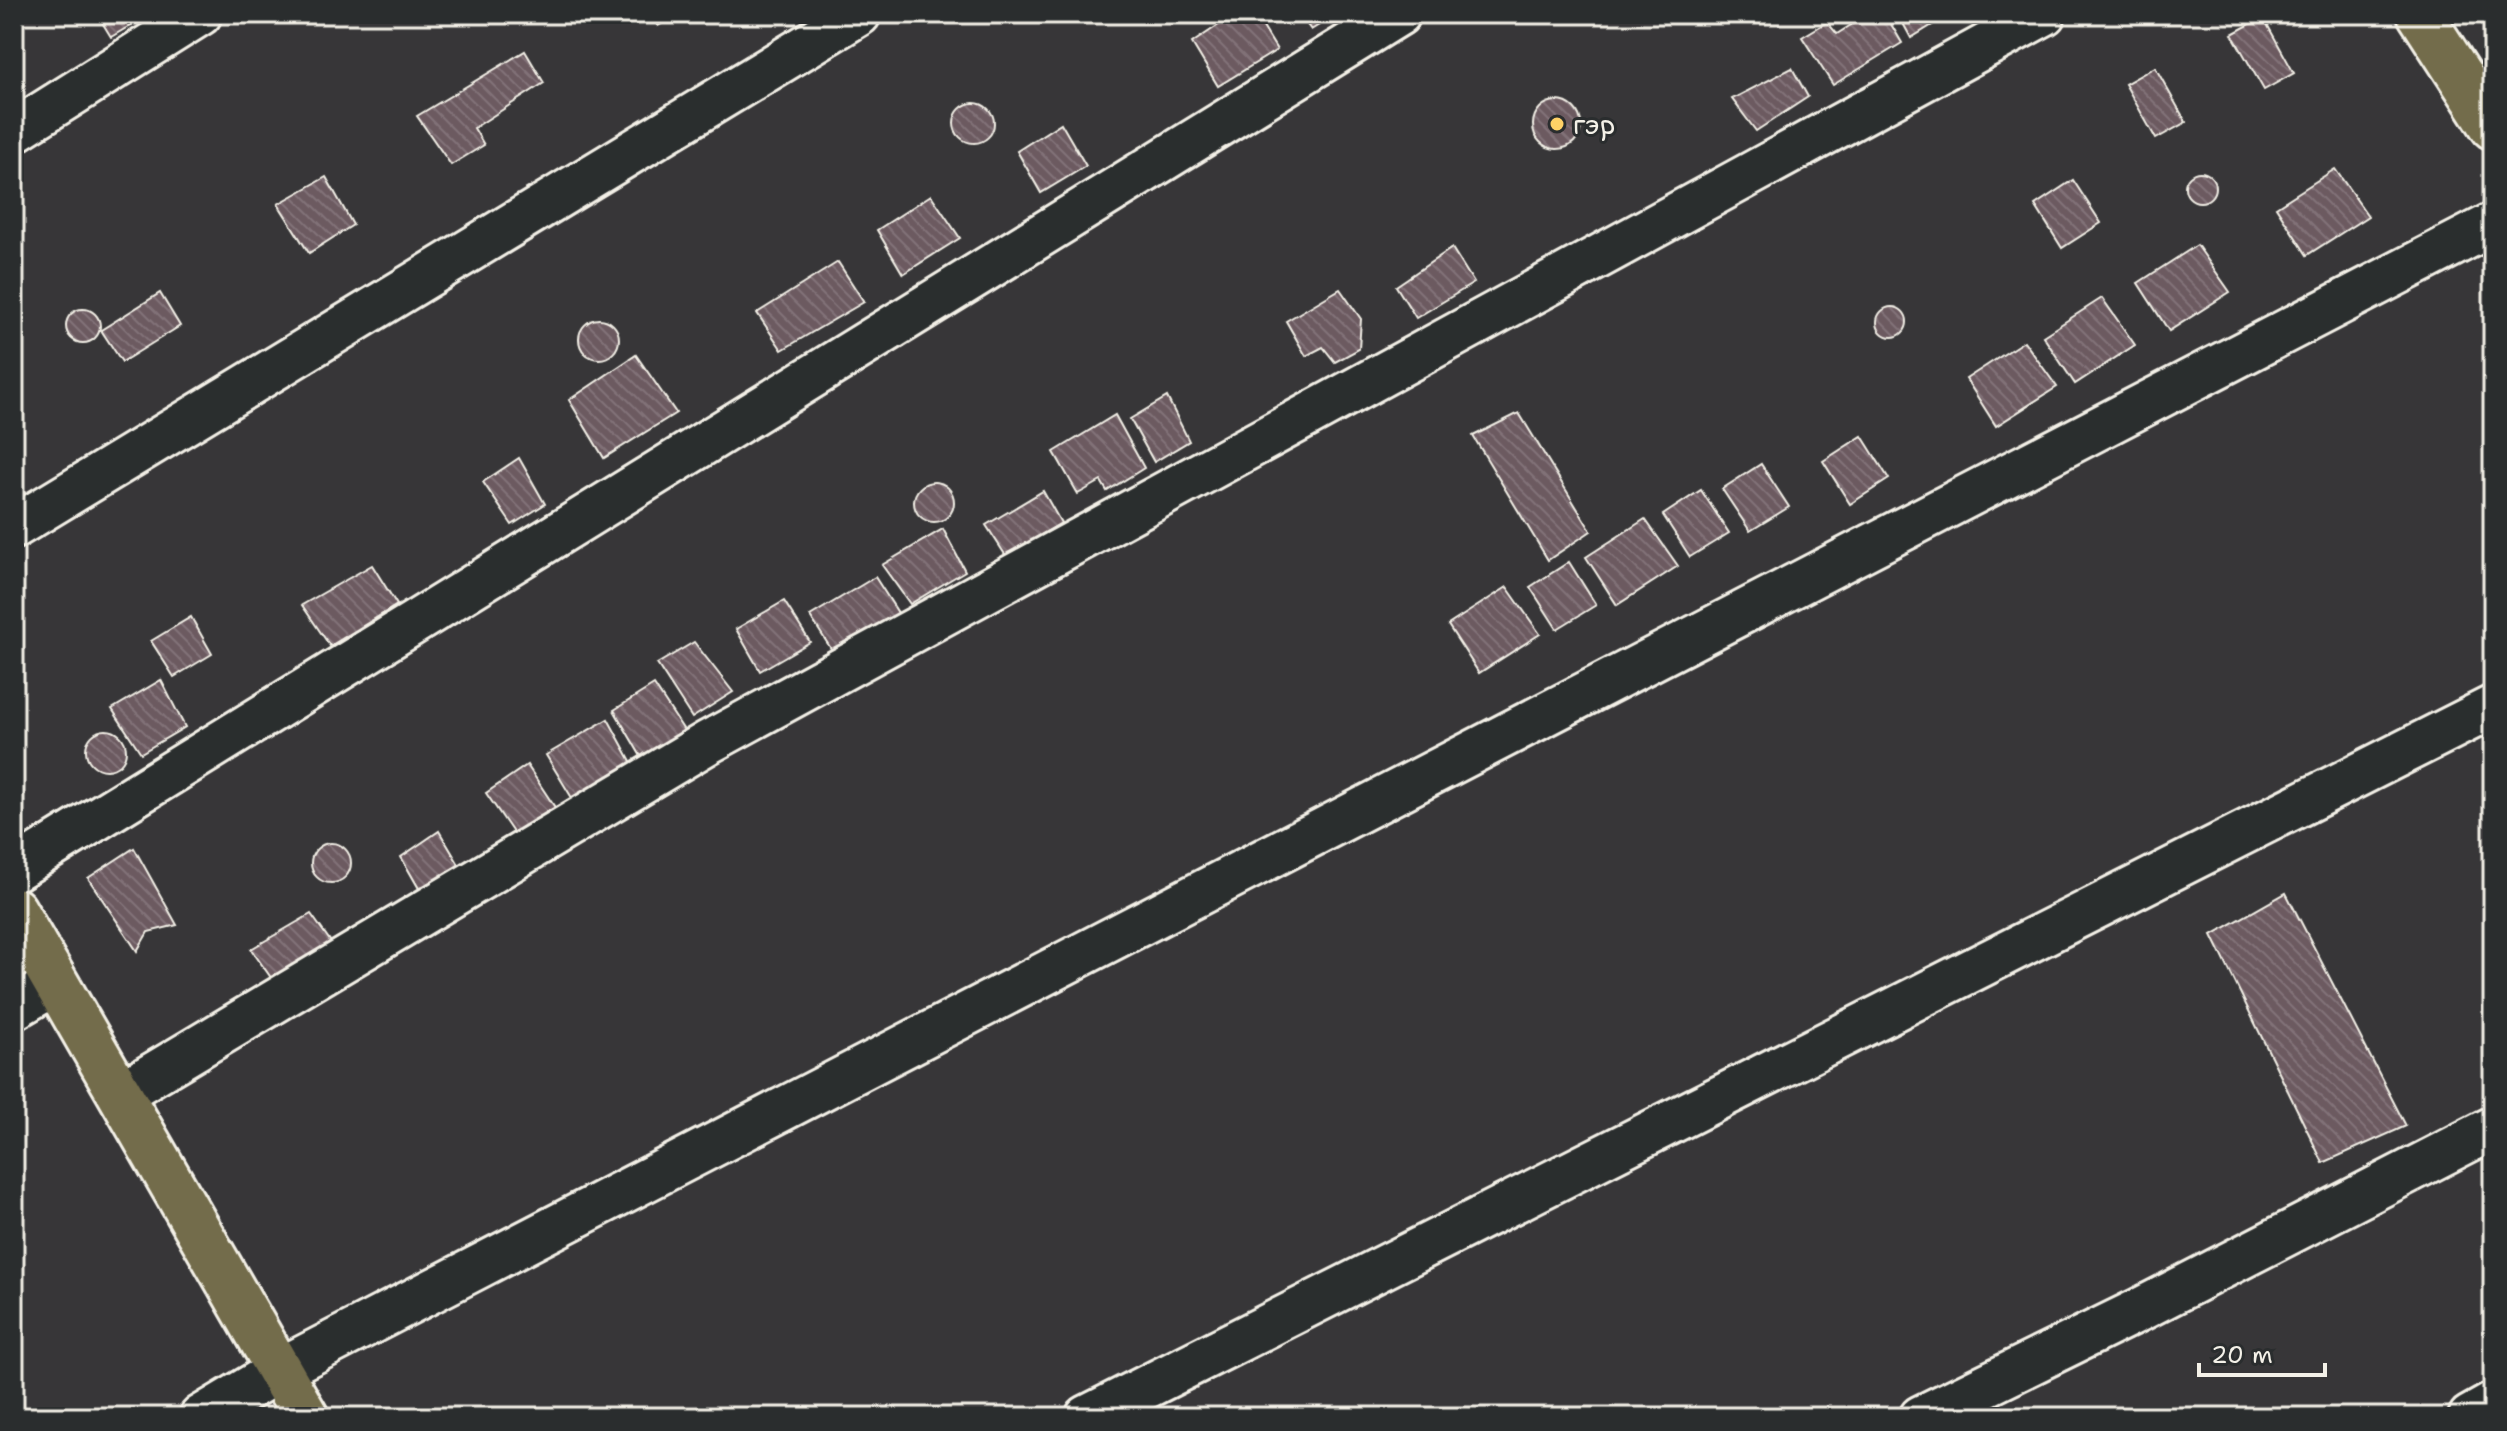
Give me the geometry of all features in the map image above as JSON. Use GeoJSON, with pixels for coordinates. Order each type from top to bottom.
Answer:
{"type":"FeatureCollection","features":[{"type":"Feature","properties":{"kind":"main road"},"geometry":{"type":"LineString","coordinates":[[2420,14],[2493,127]]}},
{"type":"Feature","properties":{"kind":"main road"},"geometry":{"type":"LineString","coordinates":[[14,910],[306,1417]]}},
{"type":"Feature","properties":{"kind":"street"},"geometry":{"type":"LineString","coordinates":[[14,131],[200,14]]}},
{"type":"Feature","properties":{"kind":"street"},"geometry":{"type":"LineString","coordinates":[[14,527],[859,14]]}},
{"type":"Feature","properties":{"kind":"street"},"geometry":{"type":"LineString","coordinates":[[14,870],[1399,14]]}},
{"type":"Feature","properties":{"kind":"street"},"geometry":{"type":"LineString","coordinates":[[120,1094],[707,743],[2044,14]]}},
{"type":"Feature","properties":{"kind":"street"},"geometry":{"type":"LineString","coordinates":[[201,1417],[279,1370],[2493,224]]}},
{"type":"Feature","properties":{"kind":"street"},"geometry":{"type":"LineString","coordinates":[[1087,1417],[2493,707]]}},
{"type":"Feature","properties":{"kind":"street"},"geometry":{"type":"LineString","coordinates":[[14,1008],[56,983]]}},
{"type":"Feature","properties":{"kind":"street"},"geometry":{"type":"LineString","coordinates":[[1921,1417],[2139,1310],[2493,1128]]}},
{"type":"Feature","properties":{"kind":"street"},"geometry":{"type":"LineString","coordinates":[[2470,1417],[2493,1404]]}},
{"type":"Feature","properties":{"kind":"building"},"geometry":{"type":"Polygon","coordinates":[[[97,14],[150,14],[111,37],[97,14]]]}},
{"type":"Feature","properties":{"kind":"building"},"geometry":{"type":"Polygon","coordinates":[[[649,14],[678,14],[658,26],[649,14]]]}},
{"type":"Feature","properties":{"kind":"building"},"geometry":{"type":"Polygon","coordinates":[[[1235,14],[1255,14],[1277,50],[1218,86],[1192,43],[1235,14]]]}},
{"type":"Feature","properties":{"kind":"building"},"geometry":{"type":"Polygon","coordinates":[[[1299,14],[1337,14],[1311,30],[1299,14]]]}},
{"type":"Feature","properties":{"kind":"building"},"geometry":{"type":"Polygon","coordinates":[[[1868,14],[1885,14],[1902,43],[1833,85],[1802,37],[1827,22],[1837,34],[1868,14]]]}},
{"type":"Feature","properties":{"kind":"building"},"geometry":{"type":"Polygon","coordinates":[[[1898,14],[1950,14],[1911,38],[1898,14]]]}},
{"type":"Feature","properties":{"kind":"building"},"geometry":{"type":"Polygon","coordinates":[[[2263,17],[2294,73],[2264,90],[2232,34],[2263,17]]]}},
{"type":"Feature","properties":{"kind":"building"},"geometry":{"type":"Polygon","coordinates":[[[525,51],[544,83],[474,128],[484,145],[451,165],[417,116],[525,51]]]}},
{"type":"Feature","properties":{"kind":"building"},"geometry":{"type":"Polygon","coordinates":[[[2155,67],[2186,122],[2156,139],[2125,84],[2155,67]]]}},
{"type":"Feature","properties":{"kind":"building"},"geometry":{"type":"Polygon","coordinates":[[[1792,68],[1808,97],[1756,131],[1732,99],[1792,68]]]}},
{"type":"Feature","properties":{"kind":"building","name":"гэр"},"geometry":{"type":"Polygon","coordinates":[[[1557,101],[1574,108],[1581,125],[1574,142],[1557,149],[1540,142],[1533,125],[1540,108],[1557,101]]]}},
{"type":"Feature","properties":{"kind":"building"},"geometry":{"type":"Polygon","coordinates":[[[974,103],[988,109],[994,123],[988,137],[974,143],[960,137],[954,123],[960,109],[974,103]]]}},
{"type":"Feature","properties":{"kind":"building"},"geometry":{"type":"Polygon","coordinates":[[[1061,123],[1086,166],[1041,193],[1017,151],[1061,123]]]}},
{"type":"Feature","properties":{"kind":"building"},"geometry":{"type":"Polygon","coordinates":[[[2335,169],[2368,216],[2307,255],[2276,207],[2335,169]]]}},
{"type":"Feature","properties":{"kind":"building"},"geometry":{"type":"Polygon","coordinates":[[[2200,172],[2211,176],[2215,187],[2211,198],[2200,202],[2189,198],[2185,187],[2189,176],[2200,172]]]}},
{"type":"Feature","properties":{"kind":"building"},"geometry":{"type":"Polygon","coordinates":[[[326,177],[353,225],[309,253],[278,204],[326,177]]]}},
{"type":"Feature","properties":{"kind":"building"},"geometry":{"type":"Polygon","coordinates":[[[2073,180],[2101,223],[2062,248],[2035,205],[2073,180]]]}},
{"type":"Feature","properties":{"kind":"building"},"geometry":{"type":"Polygon","coordinates":[[[931,195],[960,238],[903,274],[877,230],[931,195]]]}},
{"type":"Feature","properties":{"kind":"building"},"geometry":{"type":"Polygon","coordinates":[[[2197,245],[2230,292],[2169,331],[2138,283],[2197,245]]]}},
{"type":"Feature","properties":{"kind":"building"},"geometry":{"type":"Polygon","coordinates":[[[1452,248],[1474,283],[1416,318],[1396,286],[1452,248]]]}},
{"type":"Feature","properties":{"kind":"building"},"geometry":{"type":"Polygon","coordinates":[[[838,262],[864,302],[782,350],[757,313],[838,262]]]}},
{"type":"Feature","properties":{"kind":"building"},"geometry":{"type":"Polygon","coordinates":[[[1340,289],[1361,319],[1359,349],[1335,362],[1323,347],[1306,356],[1286,321],[1340,289]]]}},
{"type":"Feature","properties":{"kind":"building"},"geometry":{"type":"Polygon","coordinates":[[[160,293],[180,326],[122,362],[101,330],[160,293]]]}},
{"type":"Feature","properties":{"kind":"building"},"geometry":{"type":"Polygon","coordinates":[[[2102,298],[2135,345],[2075,384],[2043,336],[2102,298]]]}},
{"type":"Feature","properties":{"kind":"building"},"geometry":{"type":"Polygon","coordinates":[[[1892,307],[1903,311],[1907,322],[1903,333],[1892,337],[1881,333],[1877,322],[1881,311],[1892,307]]]}},
{"type":"Feature","properties":{"kind":"building"},"geometry":{"type":"Polygon","coordinates":[[[83,309],[95,314],[100,326],[95,338],[83,343],[71,338],[66,326],[71,314],[83,309]]]}},
{"type":"Feature","properties":{"kind":"building"},"geometry":{"type":"Polygon","coordinates":[[[599,319],[613,325],[619,339],[613,353],[599,359],[585,353],[579,339],[585,325],[599,319]]]}},
{"type":"Feature","properties":{"kind":"building"},"geometry":{"type":"Polygon","coordinates":[[[2024,341],[2057,387],[1996,426],[1966,379],[2024,341]]]}},
{"type":"Feature","properties":{"kind":"building"},"geometry":{"type":"Polygon","coordinates":[[[636,355],[676,413],[604,458],[569,400],[636,355]]]}},
{"type":"Feature","properties":{"kind":"building"},"geometry":{"type":"Polygon","coordinates":[[[1167,397],[1189,441],[1154,462],[1130,419],[1167,397]]]}},
{"type":"Feature","properties":{"kind":"building"},"geometry":{"type":"Polygon","coordinates":[[[1519,413],[1591,531],[1548,560],[1473,436],[1519,413]]]}},
{"type":"Feature","properties":{"kind":"building"},"geometry":{"type":"Polygon","coordinates":[[[1115,415],[1144,468],[1107,491],[1101,481],[1078,494],[1054,452],[1115,415]]]}},
{"type":"Feature","properties":{"kind":"building"},"geometry":{"type":"Polygon","coordinates":[[[1862,436],[1889,479],[1850,504],[1823,461],[1862,436]]]}},
{"type":"Feature","properties":{"kind":"building"},"geometry":{"type":"Polygon","coordinates":[[[519,458],[545,504],[512,525],[483,482],[519,458]]]}},
{"type":"Feature","properties":{"kind":"building"},"geometry":{"type":"Polygon","coordinates":[[[1761,464],[1789,507],[1750,531],[1722,489],[1761,464]]]}},
{"type":"Feature","properties":{"kind":"building"},"geometry":{"type":"Polygon","coordinates":[[[934,482],[948,488],[954,502],[948,516],[934,522],[920,516],[914,502],[920,488],[934,482]]]}},
{"type":"Feature","properties":{"kind":"building"},"geometry":{"type":"Polygon","coordinates":[[[1701,490],[1729,533],[1690,557],[1663,515],[1701,490]]]}},
{"type":"Feature","properties":{"kind":"building"},"geometry":{"type":"Polygon","coordinates":[[[1043,491],[1061,523],[1006,556],[986,525],[1043,491]]]}},
{"type":"Feature","properties":{"kind":"building"},"geometry":{"type":"Polygon","coordinates":[[[1645,519],[1678,566],[1617,605],[1586,557],[1645,519]]]}},
{"type":"Feature","properties":{"kind":"building"},"geometry":{"type":"Polygon","coordinates":[[[943,529],[965,571],[910,604],[882,565],[943,529]]]}},
{"type":"Feature","properties":{"kind":"building"},"geometry":{"type":"Polygon","coordinates":[[[1569,562],[1596,605],[1557,629],[1530,587],[1569,562]]]}},
{"type":"Feature","properties":{"kind":"building"},"geometry":{"type":"Polygon","coordinates":[[[372,565],[397,605],[330,646],[302,605],[372,565]]]}},
{"type":"Feature","properties":{"kind":"building"},"geometry":{"type":"Polygon","coordinates":[[[875,577],[900,616],[835,655],[810,616],[875,577]]]}},
{"type":"Feature","properties":{"kind":"building"},"geometry":{"type":"Polygon","coordinates":[[[1507,587],[1540,634],[1479,673],[1448,625],[1507,587]]]}},
{"type":"Feature","properties":{"kind":"building"},"geometry":{"type":"Polygon","coordinates":[[[784,601],[810,642],[760,671],[736,629],[784,601]]]}},
{"type":"Feature","properties":{"kind":"building"},"geometry":{"type":"Polygon","coordinates":[[[191,617],[212,654],[174,677],[151,641],[191,617]]]}},
{"type":"Feature","properties":{"kind":"building"},"geometry":{"type":"Polygon","coordinates":[[[694,642],[733,692],[692,718],[657,664],[694,642]]]}},
{"type":"Feature","properties":{"kind":"building"},"geometry":{"type":"Polygon","coordinates":[[[161,680],[185,727],[141,753],[112,709],[161,680]]]}},
{"type":"Feature","properties":{"kind":"building"},"geometry":{"type":"Polygon","coordinates":[[[654,685],[685,732],[642,758],[614,710],[654,685]]]}},
{"type":"Feature","properties":{"kind":"building"},"geometry":{"type":"Polygon","coordinates":[[[608,719],[632,763],[572,798],[546,755],[608,719]]]}},
{"type":"Feature","properties":{"kind":"building"},"geometry":{"type":"Polygon","coordinates":[[[106,730],[120,736],[126,750],[120,764],[106,770],[92,764],[86,750],[92,736],[106,730]]]}},
{"type":"Feature","properties":{"kind":"building"},"geometry":{"type":"Polygon","coordinates":[[[527,765],[558,812],[516,837],[486,793],[527,765]]]}},
{"type":"Feature","properties":{"kind":"building"},"geometry":{"type":"Polygon","coordinates":[[[439,831],[461,868],[421,892],[401,857],[439,831]]]}},
{"type":"Feature","properties":{"kind":"building"},"geometry":{"type":"Polygon","coordinates":[[[331,843],[345,849],[351,863],[345,877],[331,883],[317,877],[311,863],[317,849],[331,843]]]}},
{"type":"Feature","properties":{"kind":"building"},"geometry":{"type":"Polygon","coordinates":[[[134,848],[177,925],[148,932],[137,951],[88,878],[134,848]]]}},
{"type":"Feature","properties":{"kind":"building"},"geometry":{"type":"Polygon","coordinates":[[[2286,893],[2406,1126],[2323,1163],[2212,935],[2286,893]]]}},
{"type":"Feature","properties":{"kind":"building"},"geometry":{"type":"Polygon","coordinates":[[[311,914],[333,945],[274,982],[251,949],[311,914]]]}},
{"type":"Feature","properties":{"kind":"place","name":"гэр"},"geometry":{"type":"Point","coordinates":[1557,124]}}]}
